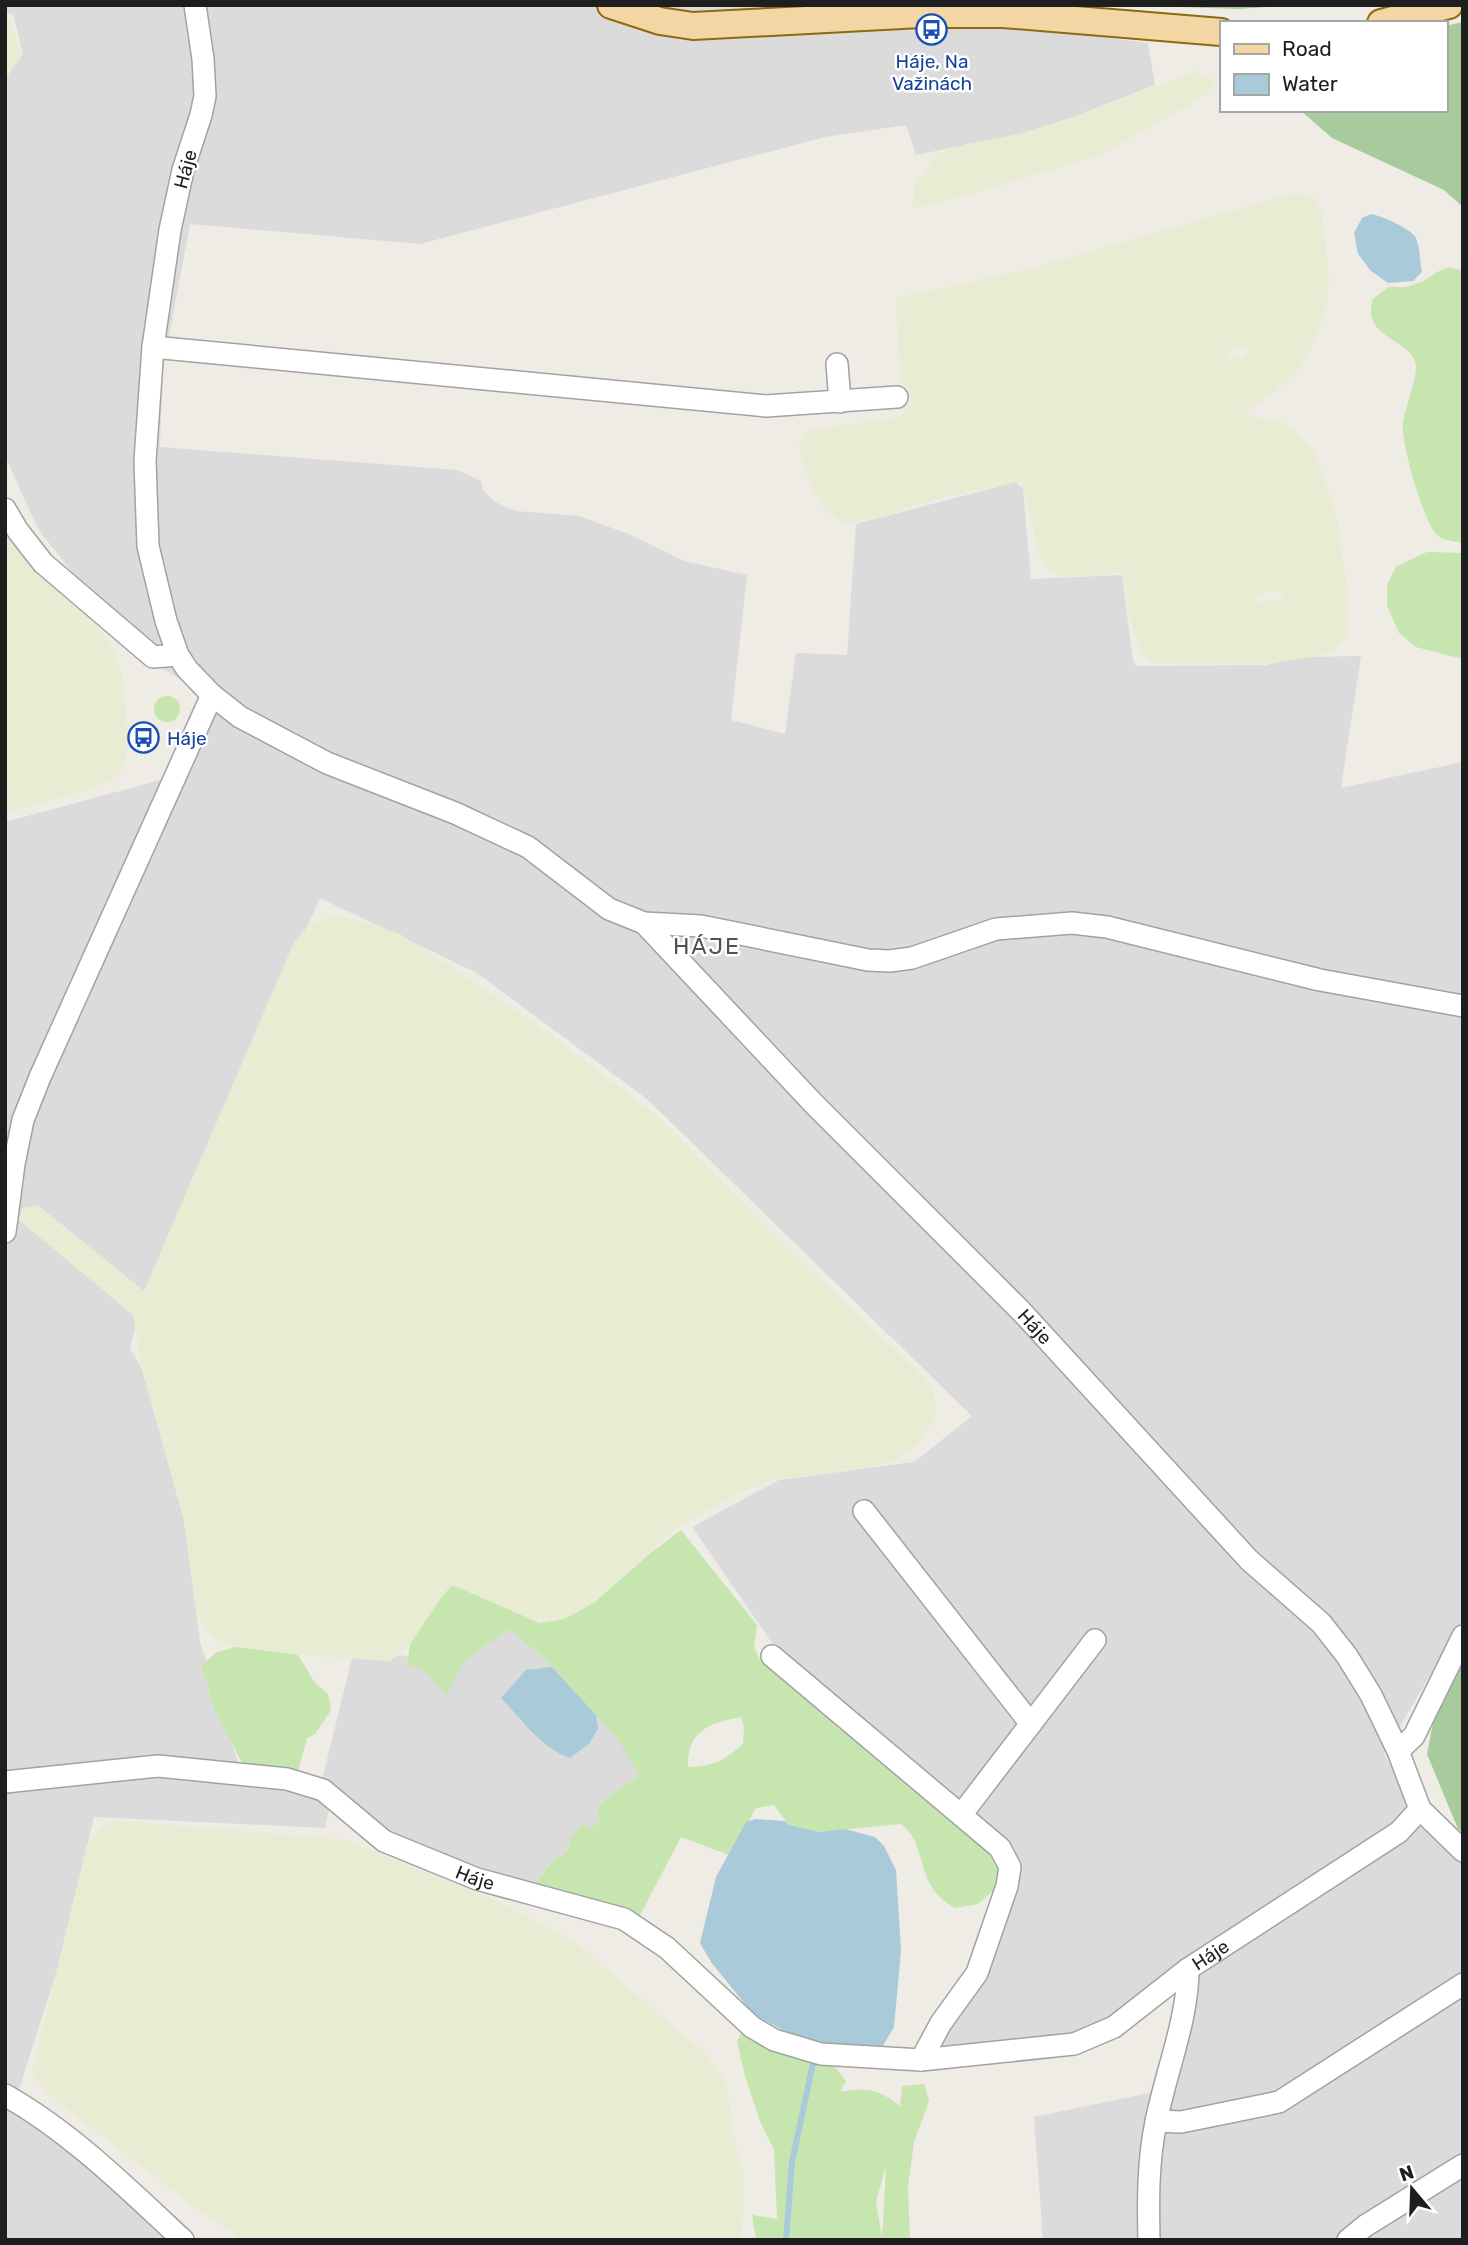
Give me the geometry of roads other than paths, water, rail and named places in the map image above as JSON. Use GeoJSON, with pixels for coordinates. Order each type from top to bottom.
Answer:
{"type":"FeatureCollection","features":[{"type":"Feature","properties":{"kind":"main road"},"geometry":{"type":"LineString","coordinates":[[611,5],[660,21],[694,26],[921,14],[1003,14],[1220,32]]}},
{"type":"Feature","properties":{"kind":"main road"},"geometry":{"type":"LineString","coordinates":[[1389,21],[1449,5]]}},
{"type":"Feature","properties":{"kind":"street","name":"Háje"},"geometry":{"type":"LineString","coordinates":[[195,5],[205,96],[183,170],[173,218],[153,347],[145,461],[148,546],[158,595],[178,655],[193,676],[212,695],[240,717],[327,763],[455,813],[528,847],[609,909],[644,923],[701,926],[868,960],[890,961],[912,958],[996,929],[1072,923],[1107,927],[1320,980],[1463,1006]]}},
{"type":"Feature","properties":{"kind":"street"},"geometry":{"type":"LineString","coordinates":[[153,347],[766,406],[897,397]]}},
{"type":"Feature","properties":{"kind":"street"},"geometry":{"type":"LineString","coordinates":[[837,364],[840,402]]}},
{"type":"Feature","properties":{"kind":"street"},"geometry":{"type":"LineString","coordinates":[[5,509],[18,531],[43,562],[153,657],[178,655]]}},
{"type":"Feature","properties":{"kind":"street"},"geometry":{"type":"LineString","coordinates":[[5,1232],[23,1120],[212,695]]}},
{"type":"Feature","properties":{"kind":"street","name":"Háje"},"geometry":{"type":"LineString","coordinates":[[5,1782],[158,1766],[287,1779],[323,1790],[384,1841],[477,1879],[624,1919],[667,1948],[752,2027],[774,2040],[821,2054],[921,2060],[1074,2043],[1114,2028],[1188,1969],[1399,1832],[1420,1810],[1398,1751],[1371,1695],[1347,1656],[1321,1623],[1249,1560],[1021,1311],[813,1103],[644,923]]}},
{"type":"Feature","properties":{"kind":"street"},"geometry":{"type":"LineString","coordinates":[[864,1511],[1031,1724]]}},
{"type":"Feature","properties":{"kind":"street"},"geometry":{"type":"LineString","coordinates":[[1398,1751],[1414,1736],[1463,1636]]}},
{"type":"Feature","properties":{"kind":"street"},"geometry":{"type":"LineString","coordinates":[[961,1815],[1095,1640]]}},
{"type":"Feature","properties":{"kind":"street"},"geometry":{"type":"LineString","coordinates":[[772,1656],[1000,1848],[1010,1867],[1007,1886],[977,1973],[941,2023],[921,2060]]}},
{"type":"Feature","properties":{"kind":"street"},"geometry":{"type":"LineString","coordinates":[[1420,1810],[1463,1851]]}},
{"type":"Feature","properties":{"kind":"street"},"geometry":{"type":"LineString","coordinates":[[1149,2240],[1149,2165],[1156,2121],[1188,1992],[1188,1969]]}},
{"type":"Feature","properties":{"kind":"street"},"geometry":{"type":"LineString","coordinates":[[1156,2121],[1181,2122],[1279,2102],[1463,1984]]}},
{"type":"Feature","properties":{"kind":"street"},"geometry":{"type":"LineString","coordinates":[[5,2095],[29,2108],[95,2159],[183,2240]]}},
{"type":"Feature","properties":{"kind":"street"},"geometry":{"type":"LineString","coordinates":[[1348,2240],[1365,2226],[1463,2165]]}},
{"type":"Feature","properties":{"kind":"water"},"geometry":{"type":"Polygon","coordinates":[[[1371,214],[1402,227],[1416,238],[1422,272],[1413,281],[1388,283],[1371,271],[1358,254],[1354,233],[1362,218],[1371,214]]]}},
{"type":"Feature","properties":{"kind":"water"},"geometry":{"type":"Polygon","coordinates":[[[552,1667],[596,1715],[598,1728],[589,1744],[570,1758],[541,1741],[501,1698],[526,1670],[552,1667]]]}},
{"type":"Feature","properties":{"kind":"water"},"geometry":{"type":"Polygon","coordinates":[[[755,1819],[785,1821],[789,1825],[819,1832],[845,1829],[875,1837],[884,1846],[896,1870],[901,1951],[894,2027],[881,2049],[816,2048],[753,2014],[711,1962],[700,1943],[716,1877],[746,1822],[755,1819]]]}},
{"type":"Feature","properties":{"kind":"waterway"},"geometry":{"type":"LineString","coordinates":[[786,2240],[792,2162],[813,2063]]}},
{"type":"Feature","properties":{"kind":"place","name":"Háje, Na Važinách"},"geometry":{"type":"Point","coordinates":[932,30]}},
{"type":"Feature","properties":{"kind":"place","name":"Háje"},"geometry":{"type":"Point","coordinates":[144,738]}},
{"type":"Feature","properties":{"kind":"district","name":"HÁJE"},"geometry":{"type":"Point","coordinates":[707,946]}}]}
